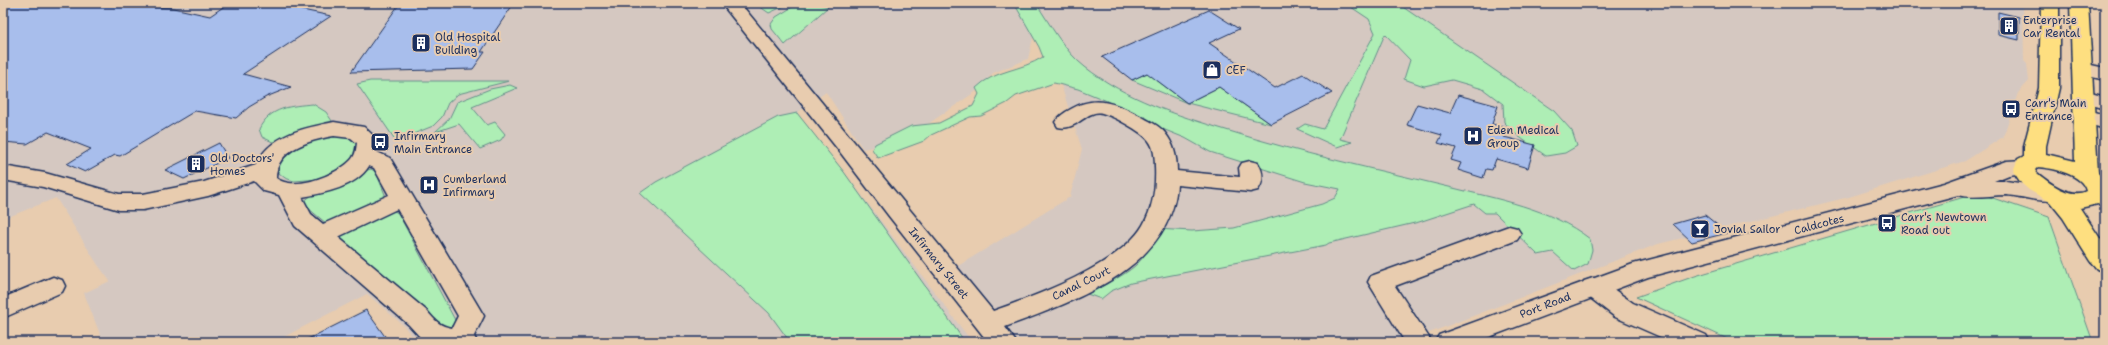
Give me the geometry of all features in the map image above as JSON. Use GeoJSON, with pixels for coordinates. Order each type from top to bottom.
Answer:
{"type":"FeatureCollection","features":[{"type":"Feature","properties":{"kind":"main road"},"geometry":{"type":"LineString","coordinates":[[2050,3],[2049,88],[2027,177],[2033,183],[2055,195],[2069,207],[2096,254],[2105,264]]}},
{"type":"Feature","properties":{"kind":"main road"},"geometry":{"type":"LineString","coordinates":[[2079,3],[2083,106],[2098,195]]}},
{"type":"Feature","properties":{"kind":"main road"},"geometry":{"type":"LineString","coordinates":[[2030,163],[2056,162],[2078,170],[2098,195]]}},
{"type":"Feature","properties":{"kind":"main road"},"geometry":{"type":"LineString","coordinates":[[2055,195],[2079,201],[2098,195]]}},
{"type":"Feature","properties":{"kind":"street","name":"Infirmary Street"},"geometry":{"type":"LineString","coordinates":[[730,3],[1003,342]]}},
{"type":"Feature","properties":{"kind":"street"},"geometry":{"type":"LineString","coordinates":[[2082,70],[2105,74]]}},
{"type":"Feature","properties":{"kind":"street"},"geometry":{"type":"LineString","coordinates":[[2083,106],[2105,103]]}},
{"type":"Feature","properties":{"kind":"street","name":"Canal Court"},"geometry":{"type":"LineString","coordinates":[[988,323],[1088,282],[1115,266],[1150,232],[1158,215],[1167,177],[1166,156],[1160,140],[1143,126],[1106,107],[1098,106],[1082,110],[1065,122]]}},
{"type":"Feature","properties":{"kind":"street"},"geometry":{"type":"LineString","coordinates":[[2083,106],[2105,122]]}},
{"type":"Feature","properties":{"kind":"street"},"geometry":{"type":"LineString","coordinates":[[334,129],[348,129],[364,136],[368,141],[369,148],[366,156],[357,166],[331,182],[306,189],[288,190],[274,187],[265,180],[263,170],[267,161],[275,153],[287,144],[302,136],[334,129]]}},
{"type":"Feature","properties":{"kind":"street"},"geometry":{"type":"LineString","coordinates":[[288,190],[291,200],[303,220],[323,234],[418,318],[427,328],[436,335],[462,340],[471,316],[382,162],[366,156]]}},
{"type":"Feature","properties":{"kind":"street","name":"Caldcotes"},"geometry":{"type":"LineString","coordinates":[[1642,270],[1951,189],[2006,168],[2030,163]]}},
{"type":"Feature","properties":{"kind":"street"},"geometry":{"type":"LineString","coordinates":[[1167,177],[1250,185],[1252,181],[1250,168]]}},
{"type":"Feature","properties":{"kind":"street"},"geometry":{"type":"LineString","coordinates":[[3,173],[46,180],[119,202],[143,202],[208,188],[263,170]]}},
{"type":"Feature","properties":{"kind":"street","name":"Caldcotes"},"geometry":{"type":"LineString","coordinates":[[1951,189],[2006,188],[2055,195]]}},
{"type":"Feature","properties":{"kind":"street"},"geometry":{"type":"LineString","coordinates":[[323,234],[402,198]]}},
{"type":"Feature","properties":{"kind":"street"},"geometry":{"type":"LineString","coordinates":[[1418,342],[1380,282],[1509,234]]}},
{"type":"Feature","properties":{"kind":"street","name":"Port Road"},"geometry":{"type":"LineString","coordinates":[[1448,342],[1642,270]]}},
{"type":"Feature","properties":{"kind":"street"},"geometry":{"type":"LineString","coordinates":[[3,309],[53,286]]}},
{"type":"Feature","properties":{"kind":"street"},"geometry":{"type":"LineString","coordinates":[[1593,287],[1624,310],[1697,342]]}},
{"type":"Feature","properties":{"kind":"shaded area","name":"Cumberland Infirmary"},"geometry":{"type":"Polygon","coordinates":[[[3,3],[1021,3],[1035,30],[1028,59],[993,73],[978,90],[903,141],[863,149],[826,92],[797,113],[844,172],[972,342],[417,342],[403,325],[367,294],[274,342],[103,342],[84,293],[110,281],[98,265],[56,198],[3,219],[3,3]]]}},
{"type":"Feature","properties":{"kind":"shaded area"},"geometry":{"type":"Polygon","coordinates":[[[1034,3],[2023,3],[2024,61],[2027,64],[2029,81],[2018,93],[2003,137],[1965,161],[1849,197],[1658,244],[1406,342],[1015,342],[958,266],[1070,197],[1082,149],[1034,3]]]}},
{"type":"Feature","properties":{"kind":"green space"},"geometry":{"type":"Polygon","coordinates":[[[758,3],[791,3],[769,13],[756,4],[758,3]]]}},
{"type":"Feature","properties":{"kind":"green space"},"geometry":{"type":"Polygon","coordinates":[[[799,3],[815,3],[828,7],[785,45],[772,29],[771,24],[776,17],[799,3]]]}},
{"type":"Feature","properties":{"kind":"green space"},"geometry":{"type":"Polygon","coordinates":[[[1014,3],[1036,3],[1058,37],[1077,61],[1101,78],[1134,97],[1170,112],[1281,146],[1504,201],[1540,212],[1558,219],[1590,239],[1592,250],[1588,264],[1574,271],[1553,252],[1538,255],[1495,213],[1485,213],[1474,204],[1419,222],[1329,243],[1326,245],[1131,283],[1111,291],[1101,299],[1087,294],[1134,267],[1145,254],[1152,234],[1156,229],[1192,231],[1234,228],[1322,204],[1335,198],[1340,189],[1305,182],[1210,152],[1185,138],[1125,114],[1107,101],[1078,89],[1054,83],[1016,96],[1007,103],[981,116],[970,117],[931,135],[924,141],[878,158],[872,149],[875,144],[911,126],[939,123],[973,106],[979,94],[976,88],[983,82],[999,74],[1035,62],[1043,57],[1039,47],[1014,3]]]}},
{"type":"Feature","properties":{"kind":"green space"},"geometry":{"type":"Polygon","coordinates":[[[1345,3],[1397,3],[1554,111],[1572,131],[1577,146],[1565,153],[1546,156],[1518,136],[1504,122],[1503,104],[1483,89],[1452,80],[1424,86],[1404,79],[1410,60],[1385,34],[1340,139],[1352,142],[1337,147],[1297,129],[1305,124],[1323,129],[1375,33],[1369,19],[1345,3]]]}},
{"type":"Feature","properties":{"kind":"green space"},"geometry":{"type":"Polygon","coordinates":[[[1176,60],[1155,79],[1187,103],[1132,80],[1176,60]]]}},
{"type":"Feature","properties":{"kind":"green space"},"geometry":{"type":"Polygon","coordinates":[[[370,81],[509,81],[458,94],[448,103],[442,117],[433,126],[396,141],[357,84],[370,81]]]}},
{"type":"Feature","properties":{"kind":"green space"},"geometry":{"type":"Polygon","coordinates":[[[510,85],[517,88],[472,107],[487,125],[495,122],[505,134],[501,140],[480,149],[459,124],[435,132],[449,119],[457,102],[490,89],[510,85]]]}},
{"type":"Feature","properties":{"kind":"green space"},"geometry":{"type":"Polygon","coordinates":[[[1219,87],[1271,124],[1187,103],[1219,87]]]}},
{"type":"Feature","properties":{"kind":"green space"},"geometry":{"type":"Polygon","coordinates":[[[313,104],[326,112],[334,124],[277,144],[262,137],[259,129],[269,116],[275,112],[289,107],[313,104]]]}},
{"type":"Feature","properties":{"kind":"green space"},"geometry":{"type":"Polygon","coordinates":[[[797,113],[844,172],[965,342],[790,342],[769,313],[640,193],[656,182],[778,117],[797,113]]]}},
{"type":"Feature","properties":{"kind":"green space"},"geometry":{"type":"Polygon","coordinates":[[[336,133],[356,138],[360,151],[346,167],[320,179],[294,181],[285,178],[279,173],[278,167],[280,159],[297,145],[336,133]]]}},
{"type":"Feature","properties":{"kind":"green space"},"geometry":{"type":"Polygon","coordinates":[[[371,169],[376,172],[386,197],[327,224],[302,203],[316,192],[334,183],[353,174],[371,169]]]}},
{"type":"Feature","properties":{"kind":"green space"},"geometry":{"type":"Polygon","coordinates":[[[1978,193],[2049,217],[2093,342],[1734,342],[1636,297],[1695,276],[1978,193]]]}},
{"type":"Feature","properties":{"kind":"green space"},"geometry":{"type":"Polygon","coordinates":[[[394,211],[398,213],[455,320],[456,323],[448,328],[443,326],[342,240],[341,237],[346,231],[387,212],[394,211]]]}},
{"type":"Feature","properties":{"kind":"building"},"geometry":{"type":"Polygon","coordinates":[[[3,3],[128,3],[124,6],[173,8],[210,16],[229,3],[269,3],[331,16],[243,74],[291,87],[266,97],[249,107],[236,118],[195,111],[120,156],[115,155],[85,172],[67,164],[91,149],[48,132],[27,144],[3,142],[3,3]]]}},
{"type":"Feature","properties":{"kind":"building","name":"Old Hospital Building"},"geometry":{"type":"Polygon","coordinates":[[[400,3],[514,3],[481,52],[485,52],[473,69],[351,72],[400,3]]]}},
{"type":"Feature","properties":{"kind":"building","name":"CEF"},"geometry":{"type":"Polygon","coordinates":[[[1209,10],[1239,29],[1209,43],[1275,88],[1303,74],[1332,93],[1271,124],[1219,87],[1187,103],[1147,73],[1132,80],[1102,57],[1209,10]]]}},
{"type":"Feature","properties":{"kind":"building","name":"Enterprise Car Rental"},"geometry":{"type":"Polygon","coordinates":[[[1998,12],[2019,17],[2019,40],[1998,35],[1998,12]]]}},
{"type":"Feature","properties":{"kind":"building","name":"Eden Medical Group"},"geometry":{"type":"Polygon","coordinates":[[[1458,95],[1498,106],[1492,124],[1507,128],[1504,137],[1535,145],[1528,168],[1496,159],[1492,170],[1486,169],[1483,178],[1458,170],[1461,163],[1451,160],[1456,148],[1438,143],[1442,135],[1407,125],[1417,104],[1450,113],[1458,95]]]}},
{"type":"Feature","properties":{"kind":"building","name":"Old Doctors' Homes"},"geometry":{"type":"Polygon","coordinates":[[[219,143],[228,158],[184,179],[165,170],[219,143]]]}},
{"type":"Feature","properties":{"kind":"building","name":"Jovial Sailor"},"geometry":{"type":"Polygon","coordinates":[[[1705,215],[1727,233],[1692,242],[1673,224],[1705,215]]]}},
{"type":"Feature","properties":{"kind":"building"},"geometry":{"type":"Polygon","coordinates":[[[366,310],[389,342],[302,342],[366,310]]]}},
{"type":"Feature","properties":{"kind":"place","name":"Enterprise Car Rental"},"geometry":{"type":"Point","coordinates":[2009,26]}},
{"type":"Feature","properties":{"kind":"place","name":"Old Hospital Building"},"geometry":{"type":"Point","coordinates":[421,43]}},
{"type":"Feature","properties":{"kind":"place","name":"CEF"},"geometry":{"type":"Point","coordinates":[1212,70]}},
{"type":"Feature","properties":{"kind":"place","name":"Carr's Main Entrance"},"geometry":{"type":"Point","coordinates":[2011,109]}},
{"type":"Feature","properties":{"kind":"place","name":"Eden Medical Group"},"geometry":{"type":"Point","coordinates":[1473,136]}},
{"type":"Feature","properties":{"kind":"place","name":"Infirmary Main Entrance"},"geometry":{"type":"Point","coordinates":[380,142]}},
{"type":"Feature","properties":{"kind":"place","name":"Old Doctors' Homes"},"geometry":{"type":"Point","coordinates":[196,164]}},
{"type":"Feature","properties":{"kind":"place","name":"Cumberland Infirmary"},"geometry":{"type":"Point","coordinates":[429,185]}},
{"type":"Feature","properties":{"kind":"place","name":"Carr's Newtown Road out"},"geometry":{"type":"Point","coordinates":[1887,223]}},
{"type":"Feature","properties":{"kind":"place","name":"Jovial Sailor"},"geometry":{"type":"Point","coordinates":[1700,229]}}]}
